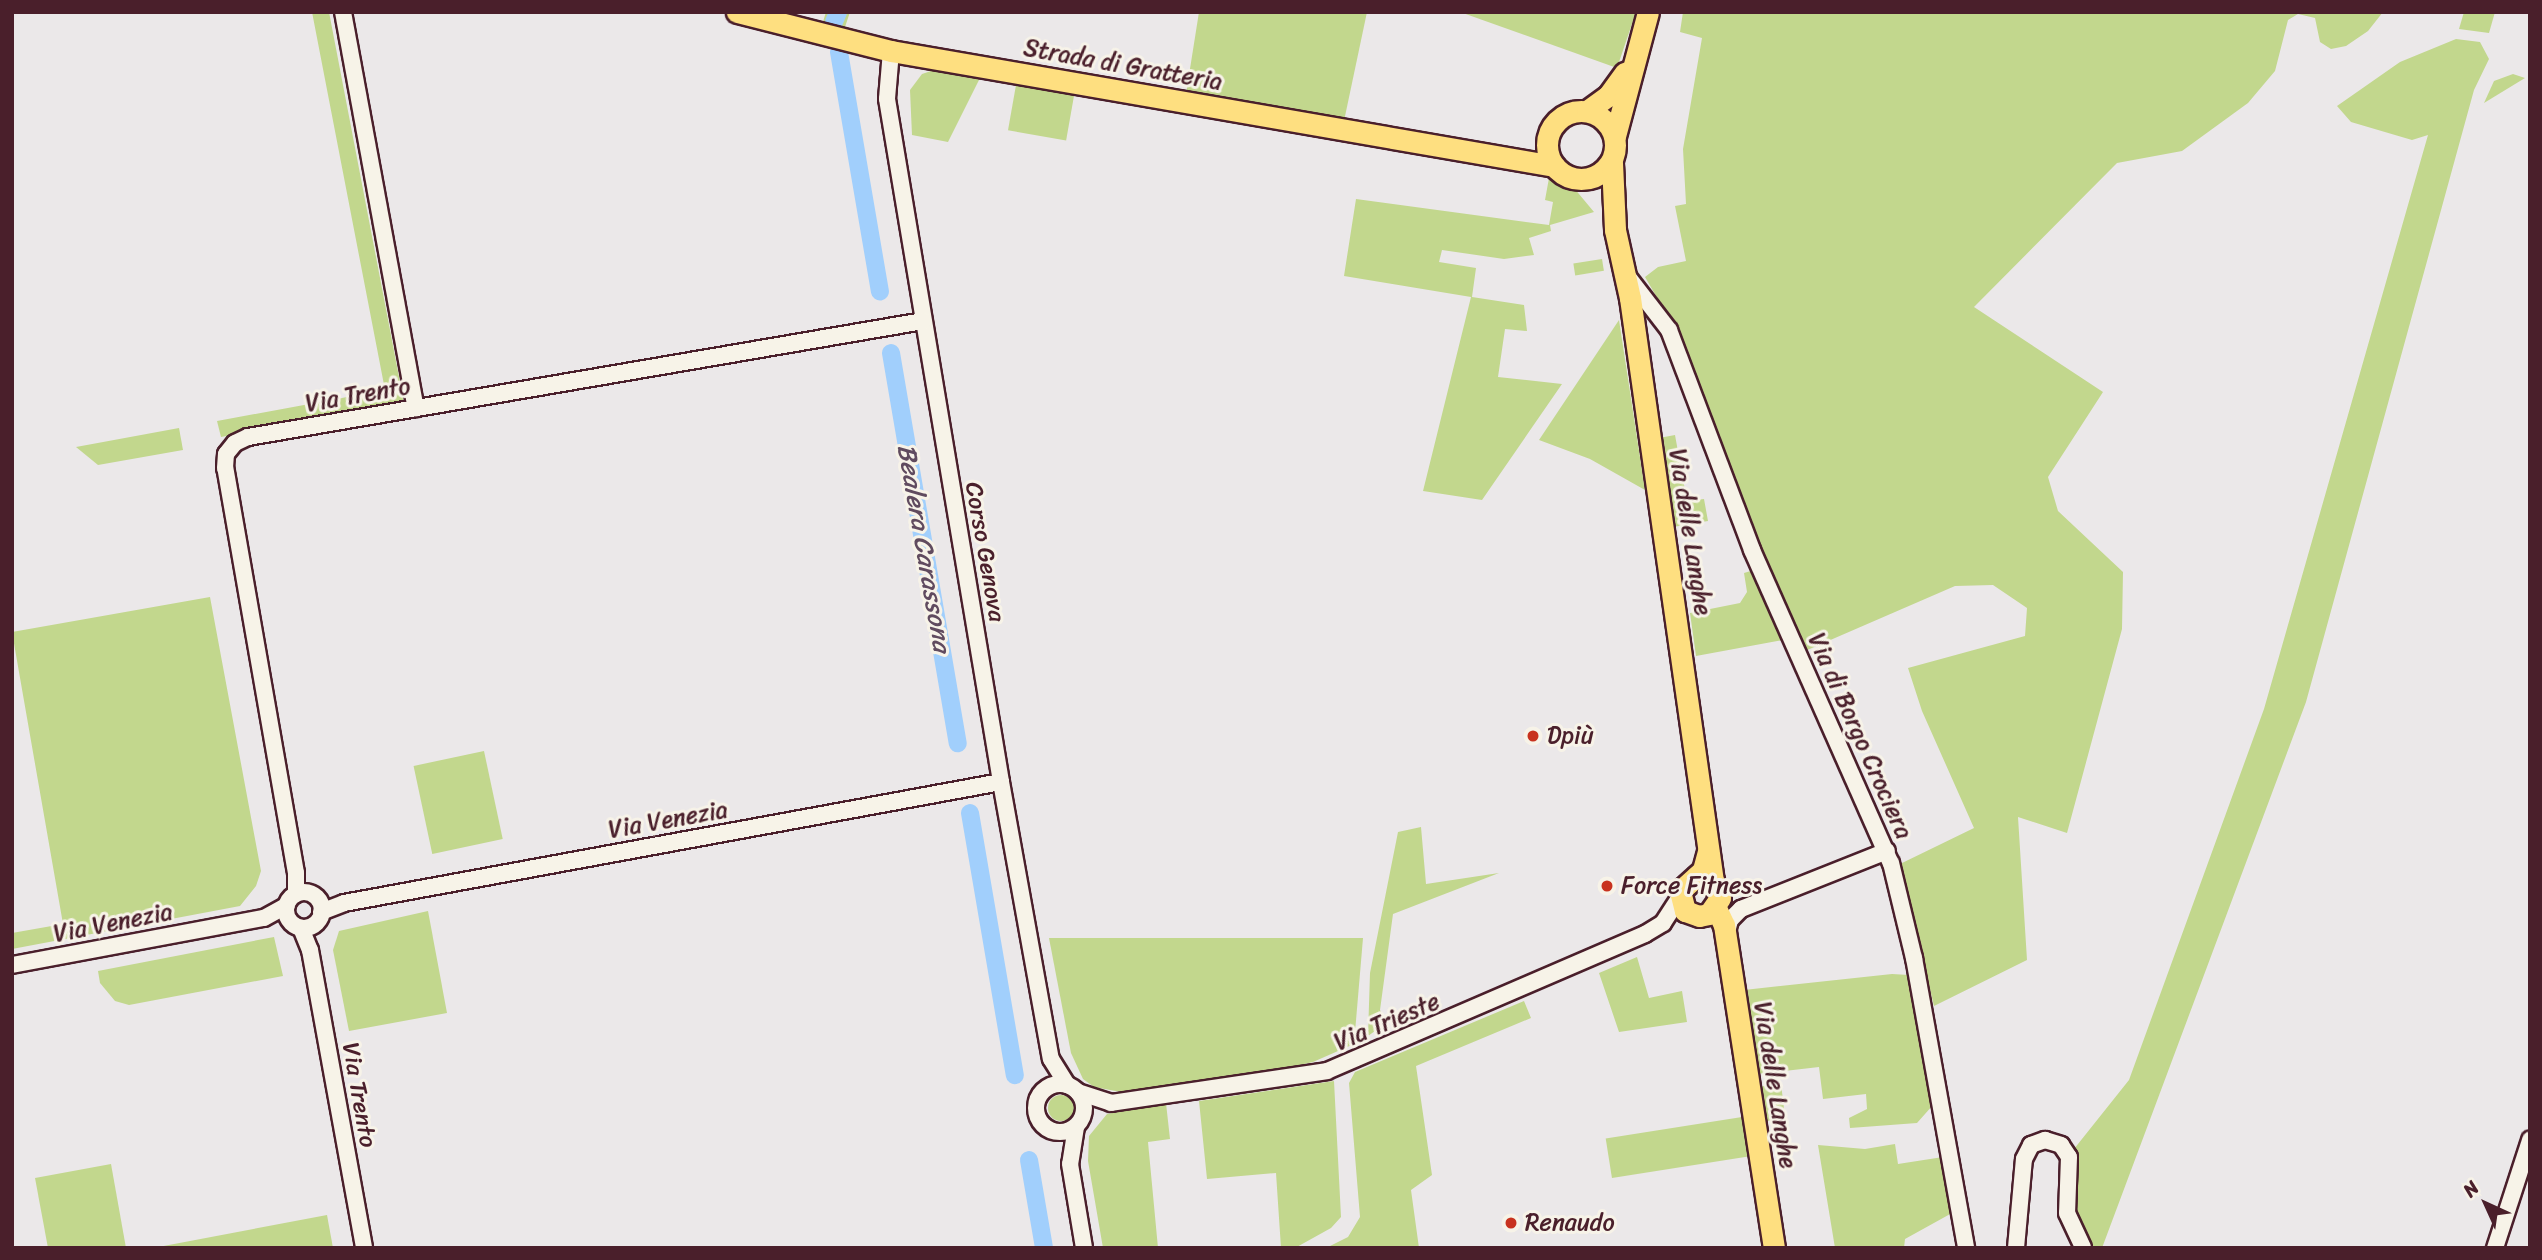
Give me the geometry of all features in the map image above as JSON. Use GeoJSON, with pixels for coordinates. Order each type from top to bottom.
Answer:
{"type":"FeatureCollection","features":[{"type":"Feature","properties":{"kind":"main road","name":"Strada di Gratteria"},"geometry":{"type":"LineString","coordinates":[[737,12],[891,51],[1554,166]]}},
{"type":"Feature","properties":{"kind":"main road"},"geometry":{"type":"LineString","coordinates":[[1554,166],[1547,141],[1560,117],[1587,111],[1616,86],[1632,62],[1648,12]]}},
{"type":"Feature","properties":{"kind":"main road","name":"Via delle Langhe"},"geometry":{"type":"LineString","coordinates":[[1632,62],[1615,136],[1612,163],[1615,230],[1625,273],[1709,842],[1705,879],[1720,898],[1696,909],[1725,935],[1774,1248]]}},
{"type":"Feature","properties":{"kind":"main road"},"geometry":{"type":"LineString","coordinates":[[1587,111],[1599,115],[1615,136]]}},
{"type":"Feature","properties":{"kind":"main road","name":"Strada di Gratteria"},"geometry":{"type":"LineString","coordinates":[[1502,157],[1529,151],[1547,141]]}},
{"type":"Feature","properties":{"kind":"main road"},"geometry":{"type":"LineString","coordinates":[[1581,180],[1602,173],[1612,163]]}},
{"type":"Feature","properties":{"kind":"main road","name":"Via delle Langhe"},"geometry":{"type":"LineString","coordinates":[[1554,166],[1564,175],[1581,180],[1600,198],[1615,230]]}},
{"type":"Feature","properties":{"kind":"main road"},"geometry":{"type":"LineString","coordinates":[[1696,909],[1683,884],[1705,879]]}},
{"type":"Feature","properties":{"kind":"street"},"geometry":{"type":"LineString","coordinates":[[343,12],[416,408]]}},
{"type":"Feature","properties":{"kind":"street","name":"Corso Genova"},"geometry":{"type":"LineString","coordinates":[[891,51],[886,92],[1001,782],[1051,1059],[1036,1112],[1070,1164]]}},
{"type":"Feature","properties":{"kind":"street","name":"Via di Borgo Crociera"},"geometry":{"type":"LineString","coordinates":[[1625,273],[1657,310],[1673,339],[1752,550],[1887,851],[1914,958],[1966,1248]]}},
{"type":"Feature","properties":{"kind":"street","name":"Via Trento"},"geometry":{"type":"LineString","coordinates":[[364,1248],[225,468],[226,454],[244,438],[923,321]]}},
{"type":"Feature","properties":{"kind":"street","name":"Via Venezia"},"geometry":{"type":"LineString","coordinates":[[12,965],[1001,782]]}},
{"type":"Feature","properties":{"kind":"street"},"geometry":{"type":"LineString","coordinates":[[1725,935],[1730,920],[1741,909],[1887,851]]}},
{"type":"Feature","properties":{"kind":"street","name":"Via Trieste"},"geometry":{"type":"LineString","coordinates":[[1079,1123],[1111,1103],[1327,1071],[1605,953],[1696,909]]}},
{"type":"Feature","properties":{"kind":"street","name":"Corso Genova"},"geometry":{"type":"LineString","coordinates":[[1051,1059],[1084,1107],[1070,1164],[1084,1248]]}},
{"type":"Feature","properties":{"kind":"street"},"geometry":{"type":"LineString","coordinates":[[1044,1090],[1072,1089]]}},
{"type":"Feature","properties":{"kind":"street","name":"Via Trieste"},"geometry":{"type":"LineString","coordinates":[[1072,1089],[1111,1103]]}},
{"type":"Feature","properties":{"kind":"street"},"geometry":{"type":"LineString","coordinates":[[1049,1130],[1060,1133],[1079,1123]]}},
{"type":"Feature","properties":{"kind":"street"},"geometry":{"type":"LineString","coordinates":[[2017,1248],[2024,1159],[2031,1145],[2045,1140],[2061,1145],[2069,1157],[2067,1213],[2083,1248]]}},
{"type":"Feature","properties":{"kind":"street"},"geometry":{"type":"LineString","coordinates":[[2495,1248],[2530,1140]]}},
{"type":"Feature","properties":{"kind":"green space"},"geometry":{"type":"Polygon","coordinates":[[[312,12],[329,12],[404,403],[221,437],[217,421],[385,390],[312,12]]]}},
{"type":"Feature","properties":{"kind":"green space"},"geometry":{"type":"Polygon","coordinates":[[[826,12],[850,12],[844,30],[822,25],[826,12]]]}},
{"type":"Feature","properties":{"kind":"green space"},"geometry":{"type":"Polygon","coordinates":[[[1199,12],[1367,12],[1344,121],[1186,94],[1199,12]]]}},
{"type":"Feature","properties":{"kind":"green space"},"geometry":{"type":"Polygon","coordinates":[[[1460,12],[1636,12],[1617,68],[1460,12]]]}},
{"type":"Feature","properties":{"kind":"green space"},"geometry":{"type":"Polygon","coordinates":[[[1683,12],[2383,12],[2368,31],[2346,46],[2331,49],[2320,42],[2315,18],[2298,14],[2288,20],[2275,71],[2248,103],[2182,151],[2117,163],[1974,307],[2103,392],[2048,477],[2058,511],[2123,572],[2122,629],[2067,833],[2018,817],[2027,960],[1934,1006],[1900,864],[1974,828],[1922,711],[1908,668],[2025,636],[2027,608],[1993,585],[1955,586],[1805,651],[1758,544],[1676,330],[1645,277],[1658,267],[1686,261],[1675,206],[1686,204],[1683,149],[1702,38],[1680,32],[1683,12]]]}},
{"type":"Feature","properties":{"kind":"green space"},"geometry":{"type":"Polygon","coordinates":[[[2464,12],[2495,12],[2489,33],[2459,29],[2464,12]]]}},
{"type":"Feature","properties":{"kind":"green space"},"geometry":{"type":"Polygon","coordinates":[[[2456,39],[2480,42],[2489,59],[2474,90],[2306,702],[2102,1248],[2093,1248],[2077,1213],[2074,1149],[2129,1080],[2264,709],[2428,135],[2412,140],[2351,122],[2337,106],[2400,62],[2456,39]]]}},
{"type":"Feature","properties":{"kind":"green space"},"geometry":{"type":"Polygon","coordinates":[[[934,70],[980,78],[948,142],[912,135],[910,90],[922,74],[934,70]]]}},
{"type":"Feature","properties":{"kind":"green space"},"geometry":{"type":"Polygon","coordinates":[[[2513,74],[2525,78],[2484,103],[2494,81],[2513,74]]]}},
{"type":"Feature","properties":{"kind":"green space"},"geometry":{"type":"Polygon","coordinates":[[[1016,85],[1074,95],[1066,141],[1008,130],[1016,85]]]}},
{"type":"Feature","properties":{"kind":"green space"},"geometry":{"type":"Polygon","coordinates":[[[1549,178],[1574,188],[1594,212],[1550,225],[1551,231],[1529,238],[1534,255],[1504,259],[1442,250],[1439,262],[1476,268],[1472,297],[1524,305],[1527,331],[1505,329],[1498,377],[1562,384],[1482,500],[1423,491],[1471,297],[1344,276],[1356,199],[1549,225],[1553,202],[1545,200],[1549,178]]]}},
{"type":"Feature","properties":{"kind":"green space"},"geometry":{"type":"Polygon","coordinates":[[[1602,259],[1604,271],[1575,275],[1573,264],[1602,259]]]}},
{"type":"Feature","properties":{"kind":"green space"},"geometry":{"type":"Polygon","coordinates":[[[1619,320],[1645,490],[1590,459],[1539,440],[1619,320]]]}},
{"type":"Feature","properties":{"kind":"green space"},"geometry":{"type":"Polygon","coordinates":[[[179,428],[183,450],[98,465],[76,447],[179,428]]]}},
{"type":"Feature","properties":{"kind":"green space"},"geometry":{"type":"Polygon","coordinates":[[[1675,435],[1687,501],[1704,499],[1708,521],[1673,527],[1659,438],[1675,435]]]}},
{"type":"Feature","properties":{"kind":"green space"},"geometry":{"type":"Polygon","coordinates":[[[1754,570],[1783,640],[1696,656],[1690,613],[1740,603],[1747,592],[1744,573],[1754,570]]]}},
{"type":"Feature","properties":{"kind":"green space"},"geometry":{"type":"Polygon","coordinates":[[[210,597],[261,871],[256,886],[240,906],[12,949],[12,933],[63,924],[12,632],[210,597]]]}},
{"type":"Feature","properties":{"kind":"green space"},"geometry":{"type":"Polygon","coordinates":[[[484,751],[503,839],[432,854],[414,766],[484,751]]]}},
{"type":"Feature","properties":{"kind":"green space"},"geometry":{"type":"Polygon","coordinates":[[[1421,827],[1426,884],[1499,873],[1393,914],[1380,1010],[1386,1023],[1368,1036],[1370,973],[1398,832],[1421,827]]]}},
{"type":"Feature","properties":{"kind":"green space"},"geometry":{"type":"Polygon","coordinates":[[[428,911],[447,1013],[349,1031],[333,950],[339,931],[428,911]]]}},
{"type":"Feature","properties":{"kind":"green space"},"geometry":{"type":"Polygon","coordinates":[[[274,937],[283,976],[129,1005],[115,1001],[100,983],[98,971],[274,937]]]}},
{"type":"Feature","properties":{"kind":"green space"},"geometry":{"type":"Polygon","coordinates":[[[1049,938],[1363,938],[1354,1044],[1313,1062],[1256,1075],[1121,1092],[1094,1087],[1083,1079],[1071,1053],[1049,938]]]}},
{"type":"Feature","properties":{"kind":"green space"},"geometry":{"type":"Polygon","coordinates":[[[1637,957],[1649,998],[1682,991],[1687,1022],[1619,1032],[1599,973],[1637,957]]]}},
{"type":"Feature","properties":{"kind":"green space"},"geometry":{"type":"Polygon","coordinates":[[[1892,974],[1909,975],[1933,1105],[1917,1123],[1850,1128],[1849,1118],[1867,1109],[1866,1094],[1823,1099],[1819,1067],[1757,1074],[1744,990],[1892,974]]]}},
{"type":"Feature","properties":{"kind":"green space"},"geometry":{"type":"Polygon","coordinates":[[[1524,1001],[1531,1018],[1416,1066],[1432,1175],[1411,1190],[1419,1248],[1326,1248],[1348,1237],[1360,1217],[1349,1083],[1355,1072],[1524,1001]]]}},
{"type":"Feature","properties":{"kind":"green space"},"geometry":{"type":"Polygon","coordinates":[[[1334,1081],[1341,1217],[1331,1228],[1295,1248],[1281,1248],[1276,1173],[1207,1179],[1199,1101],[1334,1081]]]}},
{"type":"Feature","properties":{"kind":"green space"},"geometry":{"type":"Polygon","coordinates":[[[1781,1084],[1785,1119],[1764,1121],[1760,1087],[1781,1084]]]}},
{"type":"Feature","properties":{"kind":"green space"},"geometry":{"type":"Polygon","coordinates":[[[1061,1095],[1070,1099],[1074,1108],[1070,1117],[1061,1121],[1052,1117],[1048,1108],[1052,1099],[1061,1095]]]}},
{"type":"Feature","properties":{"kind":"green space"},"geometry":{"type":"Polygon","coordinates":[[[1166,1103],[1170,1139],[1148,1142],[1158,1248],[1103,1248],[1088,1161],[1089,1136],[1107,1114],[1166,1103]]]}},
{"type":"Feature","properties":{"kind":"green space"},"geometry":{"type":"Polygon","coordinates":[[[1742,1117],[1748,1157],[1612,1178],[1606,1139],[1742,1117]]]}},
{"type":"Feature","properties":{"kind":"green space"},"geometry":{"type":"Polygon","coordinates":[[[1895,1144],[1898,1164],[1943,1157],[1952,1213],[1905,1239],[1904,1248],[1835,1248],[1818,1145],[1865,1149],[1895,1144]]]}},
{"type":"Feature","properties":{"kind":"green space"},"geometry":{"type":"Polygon","coordinates":[[[111,1164],[126,1248],[48,1248],[35,1178],[111,1164]]]}},
{"type":"Feature","properties":{"kind":"green space"},"geometry":{"type":"Polygon","coordinates":[[[327,1215],[333,1248],[153,1248],[327,1215]]]}},
{"type":"Feature","properties":{"kind":"waterway","name":"Bealera Carassona"},"geometry":{"type":"LineString","coordinates":[[834,22],[838,12]]}},
{"type":"Feature","properties":{"kind":"waterway","name":"Bealera Carassona"},"geometry":{"type":"LineString","coordinates":[[839,52],[880,292]]}},
{"type":"Feature","properties":{"kind":"waterway","name":"Bealera Carassona"},"geometry":{"type":"LineString","coordinates":[[891,353],[958,743]]}},
{"type":"Feature","properties":{"kind":"waterway","name":"Bealera Carassona"},"geometry":{"type":"LineString","coordinates":[[970,813],[1015,1075]]}},
{"type":"Feature","properties":{"kind":"waterway","name":"Bealera Carassona"},"geometry":{"type":"LineString","coordinates":[[1029,1160],[1044,1248]]}},
{"type":"Feature","properties":{"kind":"place","name":"Dpiù"},"geometry":{"type":"Point","coordinates":[1533,736]}},
{"type":"Feature","properties":{"kind":"place","name":"Force Fitness"},"geometry":{"type":"Point","coordinates":[1607,886]}},
{"type":"Feature","properties":{"kind":"place","name":"Renaudo"},"geometry":{"type":"Point","coordinates":[1511,1223]}}]}
